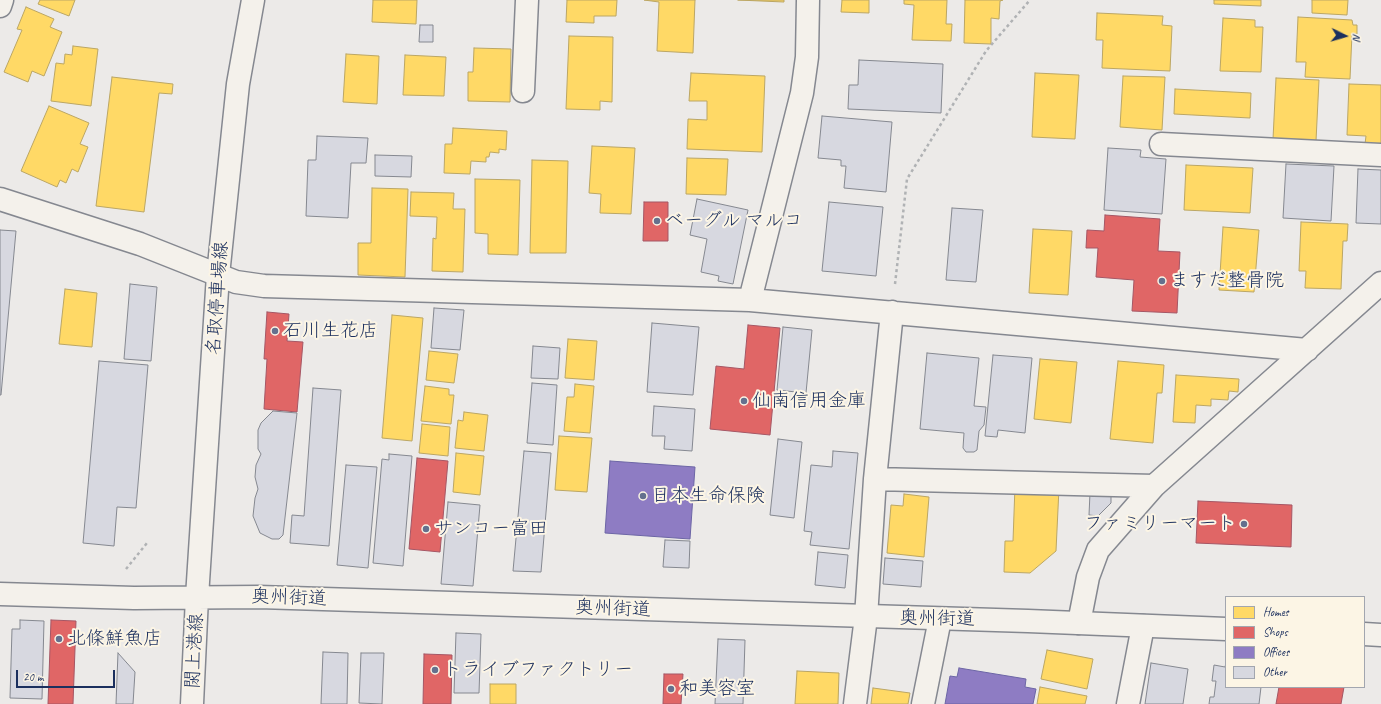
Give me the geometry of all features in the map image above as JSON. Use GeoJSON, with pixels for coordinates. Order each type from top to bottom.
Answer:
{"type":"FeatureCollection","features":[{"type":"Feature","properties":{"kind":"street"},"geometry":{"type":"LineString","coordinates":[[0,6],[2,0]]}},
{"type":"Feature","properties":{"kind":"street","name":"名取停車場線"},"geometry":{"type":"LineString","coordinates":[[197,597],[218,275],[238,84],[253,0]]}},
{"type":"Feature","properties":{"kind":"street"},"geometry":{"type":"LineString","coordinates":[[523,91],[527,0]]}},
{"type":"Feature","properties":{"kind":"street"},"geometry":{"type":"LineString","coordinates":[[750,300],[802,94],[807,57],[808,0]]}},
{"type":"Feature","properties":{"kind":"street"},"geometry":{"type":"LineString","coordinates":[[1161,144],[1381,155]]}},
{"type":"Feature","properties":{"kind":"street"},"geometry":{"type":"LineString","coordinates":[[0,199],[140,244],[236,282],[264,286],[750,300],[1306,350]]}},
{"type":"Feature","properties":{"kind":"street"},"geometry":{"type":"LineString","coordinates":[[1079,623],[1088,577],[1098,550],[1154,486],[1381,283]]}},
{"type":"Feature","properties":{"kind":"street"},"geometry":{"type":"LineString","coordinates":[[855,704],[866,617],[875,479],[892,312]]}},
{"type":"Feature","properties":{"kind":"street"},"geometry":{"type":"LineString","coordinates":[[875,479],[1154,486]]}},
{"type":"Feature","properties":{"kind":"street","name":"奥州街道"},"geometry":{"type":"LineString","coordinates":[[0,594],[134,598],[267,597],[1225,629]]}},
{"type":"Feature","properties":{"kind":"street","name":"閖上港線"},"geometry":{"type":"LineString","coordinates":[[192,704],[197,597]]}},
{"type":"Feature","properties":{"kind":"street"},"geometry":{"type":"LineString","coordinates":[[923,704],[940,619]]}},
{"type":"Feature","properties":{"kind":"street"},"geometry":{"type":"LineString","coordinates":[[1128,704],[1143,626]]}},
{"type":"Feature","properties":{"kind":"street"},"geometry":{"type":"LineString","coordinates":[[1365,634],[1381,635]]}},
{"type":"Feature","properties":{"kind":"path"},"geometry":{"type":"LineString","coordinates":[[892,312],[907,179],[986,51],[1030,0]]}},
{"type":"Feature","properties":{"kind":"building: Homes"},"geometry":{"type":"Polygon","coordinates":[[[40,0],[75,0],[69,16],[38,4],[40,0]]]}},
{"type":"Feature","properties":{"kind":"building: Homes"},"geometry":{"type":"Polygon","coordinates":[[[373,0],[417,0],[416,24],[372,22],[373,0]]]}},
{"type":"Feature","properties":{"kind":"building: Homes"},"geometry":{"type":"Polygon","coordinates":[[[567,0],[617,0],[616,16],[594,16],[594,23],[566,22],[567,0]]]}},
{"type":"Feature","properties":{"kind":"building: Homes"},"geometry":{"type":"Polygon","coordinates":[[[644,0],[695,0],[693,53],[657,51],[659,2],[644,0]]]}},
{"type":"Feature","properties":{"kind":"building: Homes"},"geometry":{"type":"Polygon","coordinates":[[[738,0],[784,0],[784,2],[738,0]]]}},
{"type":"Feature","properties":{"kind":"building: Homes"},"geometry":{"type":"Polygon","coordinates":[[[842,0],[869,0],[869,13],[841,12],[842,0]]]}},
{"type":"Feature","properties":{"kind":"building: Homes"},"geometry":{"type":"Polygon","coordinates":[[[904,0],[947,0],[946,24],[952,24],[951,41],[912,40],[914,5],[904,4],[904,0]]]}},
{"type":"Feature","properties":{"kind":"building: Homes"},"geometry":{"type":"Polygon","coordinates":[[[965,0],[1003,0],[1000,1],[999,19],[991,18],[991,44],[964,43],[965,0]]]}},
{"type":"Feature","properties":{"kind":"building: Homes"},"geometry":{"type":"Polygon","coordinates":[[[1214,0],[1261,0],[1261,6],[1214,4],[1214,0]]]}},
{"type":"Feature","properties":{"kind":"building: Homes"},"geometry":{"type":"Polygon","coordinates":[[[1312,0],[1348,0],[1347,15],[1312,13],[1312,0]]]}},
{"type":"Feature","properties":{"kind":"building: Homes"},"geometry":{"type":"Polygon","coordinates":[[[26,7],[54,19],[50,27],[62,32],[44,76],[32,71],[28,82],[4,72],[22,30],[17,29],[26,7]]]}},
{"type":"Feature","properties":{"kind":"building: Homes"},"geometry":{"type":"Polygon","coordinates":[[[1097,13],[1163,16],[1162,25],[1172,26],[1170,71],[1102,68],[1103,40],[1096,40],[1097,13]]]}},
{"type":"Feature","properties":{"kind":"building: Homes"},"geometry":{"type":"Polygon","coordinates":[[[1298,17],[1352,20],[1353,25],[1357,25],[1357,34],[1352,34],[1350,79],[1305,77],[1306,62],[1296,62],[1298,17]]]}},
{"type":"Feature","properties":{"kind":"building: Homes"},"geometry":{"type":"Polygon","coordinates":[[[1223,18],[1255,20],[1255,27],[1263,27],[1261,72],[1220,71],[1223,18]]]}},
{"type":"Feature","properties":{"kind":"building: Homes"},"geometry":{"type":"Polygon","coordinates":[[[569,36],[613,37],[612,102],[600,101],[600,110],[566,109],[569,36]]]}},
{"type":"Feature","properties":{"kind":"building: Homes"},"geometry":{"type":"Polygon","coordinates":[[[73,46],[98,49],[91,106],[51,101],[56,63],[64,64],[65,54],[72,55],[73,46]]]}},
{"type":"Feature","properties":{"kind":"building: Homes"},"geometry":{"type":"Polygon","coordinates":[[[474,48],[511,49],[510,102],[468,101],[468,72],[473,72],[474,48]]]}},
{"type":"Feature","properties":{"kind":"building: Homes"},"geometry":{"type":"Polygon","coordinates":[[[346,54],[379,56],[377,104],[343,102],[346,54]]]}},
{"type":"Feature","properties":{"kind":"building: Homes"},"geometry":{"type":"Polygon","coordinates":[[[405,55],[446,57],[444,96],[403,95],[405,55]]]}},
{"type":"Feature","properties":{"kind":"building: Homes"},"geometry":{"type":"Polygon","coordinates":[[[691,73],[765,76],[762,152],[687,149],[688,119],[707,120],[707,101],[689,101],[691,73]]]}},
{"type":"Feature","properties":{"kind":"building: Homes"},"geometry":{"type":"Polygon","coordinates":[[[1035,73],[1079,75],[1075,139],[1032,137],[1035,73]]]}},
{"type":"Feature","properties":{"kind":"building: Homes"},"geometry":{"type":"Polygon","coordinates":[[[1123,76],[1165,77],[1162,130],[1120,127],[1123,76]]]}},
{"type":"Feature","properties":{"kind":"building: Homes"},"geometry":{"type":"Polygon","coordinates":[[[112,77],[173,84],[172,94],[159,93],[144,212],[96,206],[112,77]]]}},
{"type":"Feature","properties":{"kind":"building: Homes"},"geometry":{"type":"Polygon","coordinates":[[[1276,78],[1319,80],[1316,141],[1273,139],[1276,78]]]}},
{"type":"Feature","properties":{"kind":"building: Homes"},"geometry":{"type":"Polygon","coordinates":[[[1349,84],[1381,85],[1381,144],[1365,144],[1366,136],[1347,135],[1349,84]]]}},
{"type":"Feature","properties":{"kind":"building: Homes"},"geometry":{"type":"Polygon","coordinates":[[[1175,89],[1251,93],[1250,118],[1174,114],[1175,89]]]}},
{"type":"Feature","properties":{"kind":"building: Homes"},"geometry":{"type":"Polygon","coordinates":[[[49,106],[89,123],[80,144],[88,147],[78,172],[72,169],[66,183],[60,180],[57,187],[21,171],[49,106]]]}},
{"type":"Feature","properties":{"kind":"building: Homes"},"geometry":{"type":"Polygon","coordinates":[[[453,128],[507,131],[506,150],[499,149],[499,153],[490,152],[489,157],[486,157],[486,162],[471,161],[470,174],[444,173],[445,144],[452,144],[453,128]]]}},
{"type":"Feature","properties":{"kind":"building: Homes"},"geometry":{"type":"Polygon","coordinates":[[[592,146],[635,148],[631,214],[600,213],[601,194],[589,193],[592,146]]]}},
{"type":"Feature","properties":{"kind":"building: Homes"},"geometry":{"type":"Polygon","coordinates":[[[687,158],[728,159],[726,195],[686,194],[687,158]]]}},
{"type":"Feature","properties":{"kind":"building: Homes"},"geometry":{"type":"Polygon","coordinates":[[[532,160],[568,161],[566,253],[530,253],[532,160]]]}},
{"type":"Feature","properties":{"kind":"building: Homes"},"geometry":{"type":"Polygon","coordinates":[[[1186,165],[1253,168],[1250,213],[1184,210],[1186,165]]]}},
{"type":"Feature","properties":{"kind":"building: Homes"},"geometry":{"type":"Polygon","coordinates":[[[475,179],[520,180],[518,255],[488,254],[488,234],[475,233],[475,179]]]}},
{"type":"Feature","properties":{"kind":"building: Homes"},"geometry":{"type":"Polygon","coordinates":[[[372,188],[408,189],[405,277],[358,275],[358,243],[371,243],[372,188]]]}},
{"type":"Feature","properties":{"kind":"building: Homes"},"geometry":{"type":"Polygon","coordinates":[[[411,192],[454,193],[453,209],[465,209],[463,272],[432,271],[433,238],[436,239],[437,217],[410,216],[411,192]]]}},
{"type":"Feature","properties":{"kind":"building: Homes"},"geometry":{"type":"Polygon","coordinates":[[[1301,222],[1348,224],[1347,241],[1343,241],[1341,289],[1305,288],[1306,271],[1299,271],[1301,222]]]}},
{"type":"Feature","properties":{"kind":"building: Homes"},"geometry":{"type":"Polygon","coordinates":[[[1223,227],[1259,230],[1254,292],[1219,290],[1223,227]]]}},
{"type":"Feature","properties":{"kind":"building: Homes"},"geometry":{"type":"Polygon","coordinates":[[[1033,229],[1072,231],[1068,295],[1029,293],[1033,229]]]}},
{"type":"Feature","properties":{"kind":"building: Homes"},"geometry":{"type":"Polygon","coordinates":[[[65,289],[97,293],[92,347],[59,344],[65,289]]]}},
{"type":"Feature","properties":{"kind":"building: Homes"},"geometry":{"type":"Polygon","coordinates":[[[392,315],[423,318],[412,441],[382,438],[392,315]]]}},
{"type":"Feature","properties":{"kind":"building: Homes"},"geometry":{"type":"Polygon","coordinates":[[[568,339],[597,341],[594,380],[565,378],[568,339]]]}},
{"type":"Feature","properties":{"kind":"building: Homes"},"geometry":{"type":"Polygon","coordinates":[[[429,351],[458,354],[454,383],[426,380],[429,351]]]}},
{"type":"Feature","properties":{"kind":"building: Homes"},"geometry":{"type":"Polygon","coordinates":[[[1040,359],[1077,362],[1071,423],[1034,419],[1040,359]]]}},
{"type":"Feature","properties":{"kind":"building: Homes"},"geometry":{"type":"Polygon","coordinates":[[[1118,361],[1164,365],[1162,393],[1157,393],[1153,443],[1110,439],[1118,361]]]}},
{"type":"Feature","properties":{"kind":"building: Homes"},"geometry":{"type":"Polygon","coordinates":[[[1176,375],[1239,379],[1238,392],[1229,391],[1228,400],[1211,399],[1211,406],[1196,405],[1195,423],[1173,422],[1176,375]]]}},
{"type":"Feature","properties":{"kind":"building: Homes"},"geometry":{"type":"Polygon","coordinates":[[[575,384],[594,386],[590,433],[564,431],[567,397],[574,397],[575,384]]]}},
{"type":"Feature","properties":{"kind":"building: Homes"},"geometry":{"type":"Polygon","coordinates":[[[425,386],[449,389],[449,395],[454,395],[451,424],[421,421],[425,386]]]}},
{"type":"Feature","properties":{"kind":"building: Homes"},"geometry":{"type":"Polygon","coordinates":[[[464,412],[488,415],[484,451],[455,448],[458,420],[463,421],[464,412]]]}},
{"type":"Feature","properties":{"kind":"building: Homes"},"geometry":{"type":"Polygon","coordinates":[[[422,424],[450,427],[448,456],[419,453],[422,424]]]}},
{"type":"Feature","properties":{"kind":"building: Homes"},"geometry":{"type":"Polygon","coordinates":[[[559,436],[592,438],[587,492],[555,490],[559,436]]]}},
{"type":"Feature","properties":{"kind":"building: Homes"},"geometry":{"type":"Polygon","coordinates":[[[456,453],[484,456],[480,495],[453,492],[456,453]]]}},
{"type":"Feature","properties":{"kind":"building: Homes"},"geometry":{"type":"Polygon","coordinates":[[[1015,486],[1059,488],[1056,551],[1030,573],[1004,572],[1005,541],[1013,541],[1015,486]]]}},
{"type":"Feature","properties":{"kind":"building: Homes"},"geometry":{"type":"Polygon","coordinates":[[[904,494],[929,497],[924,557],[887,553],[891,505],[903,506],[904,494]]]}},
{"type":"Feature","properties":{"kind":"building: Homes"},"geometry":{"type":"Polygon","coordinates":[[[1047,650],[1093,659],[1087,689],[1041,679],[1047,650]]]}},
{"type":"Feature","properties":{"kind":"building: Homes"},"geometry":{"type":"Polygon","coordinates":[[[797,671],[839,673],[838,704],[795,704],[797,671]]]}},
{"type":"Feature","properties":{"kind":"building: Homes"},"geometry":{"type":"Polygon","coordinates":[[[490,684],[516,684],[516,704],[490,704],[490,684]]]}},
{"type":"Feature","properties":{"kind":"building: Homes"},"geometry":{"type":"Polygon","coordinates":[[[1040,687],[1087,696],[1085,704],[1037,704],[1040,687]]]}},
{"type":"Feature","properties":{"kind":"building: Homes"},"geometry":{"type":"Polygon","coordinates":[[[873,688],[910,693],[908,704],[871,704],[873,688]]]}},
{"type":"Feature","properties":{"kind":"building: Shops"},"geometry":{"type":"Polygon","coordinates":[[[644,202],[668,202],[668,241],[643,241],[644,202]]]}},
{"type":"Feature","properties":{"kind":"building: Shops"},"geometry":{"type":"Polygon","coordinates":[[[1105,215],[1160,219],[1158,251],[1180,252],[1177,313],[1132,311],[1134,280],[1096,277],[1098,248],[1086,248],[1087,230],[1104,231],[1105,215]]]}},
{"type":"Feature","properties":{"kind":"building: Shops"},"geometry":{"type":"Polygon","coordinates":[[[267,312],[289,314],[287,341],[303,342],[297,412],[264,409],[267,359],[264,359],[267,312]]]}},
{"type":"Feature","properties":{"kind":"building: Shops"},"geometry":{"type":"Polygon","coordinates":[[[748,325],[780,328],[770,435],[710,429],[716,366],[744,369],[748,325]]]}},
{"type":"Feature","properties":{"kind":"building: Shops"},"geometry":{"type":"Polygon","coordinates":[[[417,458],[448,461],[440,552],[409,549],[417,458]]]}},
{"type":"Feature","properties":{"kind":"building: Shops","name":"ファミリーマート"},"geometry":{"type":"Polygon","coordinates":[[[1198,501],[1292,505],[1291,547],[1196,543],[1198,501]]]}},
{"type":"Feature","properties":{"kind":"building: Shops"},"geometry":{"type":"Polygon","coordinates":[[[51,620],[76,621],[73,704],[48,704],[51,620]]]}},
{"type":"Feature","properties":{"kind":"building: Shops"},"geometry":{"type":"Polygon","coordinates":[[[424,654],[452,655],[451,704],[423,704],[424,654]]]}},
{"type":"Feature","properties":{"kind":"building: Shops"},"geometry":{"type":"Polygon","coordinates":[[[664,674],[683,674],[681,704],[663,704],[664,674]]]}},
{"type":"Feature","properties":{"kind":"building: Shops"},"geometry":{"type":"Polygon","coordinates":[[[1279,688],[1344,688],[1341,704],[1276,704],[1279,688]]]}},
{"type":"Feature","properties":{"kind":"building: Offices"},"geometry":{"type":"Polygon","coordinates":[[[610,461],[695,467],[690,539],[605,533],[610,461]]]}},
{"type":"Feature","properties":{"kind":"building: Offices"},"geometry":{"type":"Polygon","coordinates":[[[959,668],[1026,679],[1025,687],[1036,689],[1033,704],[945,704],[950,676],[957,677],[959,668]]]}},
{"type":"Feature","properties":{"kind":"building: Other"},"geometry":{"type":"Polygon","coordinates":[[[420,25],[433,25],[433,42],[419,42],[420,25]]]}},
{"type":"Feature","properties":{"kind":"building: Other"},"geometry":{"type":"Polygon","coordinates":[[[859,60],[943,64],[941,113],[848,109],[849,85],[858,85],[859,60]]]}},
{"type":"Feature","properties":{"kind":"building: Other"},"geometry":{"type":"Polygon","coordinates":[[[822,116],[892,122],[886,192],[844,188],[846,166],[841,166],[841,160],[818,158],[822,116]]]}},
{"type":"Feature","properties":{"kind":"building: Other"},"geometry":{"type":"Polygon","coordinates":[[[317,136],[368,138],[366,163],[351,163],[348,218],[306,216],[308,160],[316,160],[317,136]]]}},
{"type":"Feature","properties":{"kind":"building: Other"},"geometry":{"type":"Polygon","coordinates":[[[1108,148],[1141,150],[1140,157],[1166,159],[1162,214],[1104,210],[1108,148]]]}},
{"type":"Feature","properties":{"kind":"building: Other"},"geometry":{"type":"Polygon","coordinates":[[[375,155],[412,156],[411,177],[375,176],[375,155]]]}},
{"type":"Feature","properties":{"kind":"building: Other"},"geometry":{"type":"Polygon","coordinates":[[[1286,164],[1334,166],[1331,221],[1283,218],[1286,164]]]}},
{"type":"Feature","properties":{"kind":"building: Other"},"geometry":{"type":"Polygon","coordinates":[[[1358,169],[1381,170],[1381,224],[1356,223],[1358,169]]]}},
{"type":"Feature","properties":{"kind":"building: Other"},"geometry":{"type":"Polygon","coordinates":[[[697,199],[748,210],[733,284],[718,281],[719,276],[701,272],[707,239],[690,235],[697,199]]]}},
{"type":"Feature","properties":{"kind":"building: Other"},"geometry":{"type":"Polygon","coordinates":[[[829,202],[883,207],[876,276],[822,271],[829,202]]]}},
{"type":"Feature","properties":{"kind":"building: Other"},"geometry":{"type":"Polygon","coordinates":[[[952,208],[983,210],[976,282],[946,280],[952,208]]]}},
{"type":"Feature","properties":{"kind":"building: Other"},"geometry":{"type":"Polygon","coordinates":[[[0,230],[16,231],[1,395],[0,395],[0,230]]]}},
{"type":"Feature","properties":{"kind":"building: Other"},"geometry":{"type":"Polygon","coordinates":[[[130,284],[157,287],[151,361],[124,359],[130,284]]]}},
{"type":"Feature","properties":{"kind":"building: Other"},"geometry":{"type":"Polygon","coordinates":[[[434,308],[464,310],[460,350],[431,348],[434,308]]]}},
{"type":"Feature","properties":{"kind":"building: Other"},"geometry":{"type":"Polygon","coordinates":[[[652,323],[699,327],[693,395],[647,392],[652,323]]]}},
{"type":"Feature","properties":{"kind":"building: Other"},"geometry":{"type":"Polygon","coordinates":[[[783,327],[812,330],[806,393],[777,390],[783,327]]]}},
{"type":"Feature","properties":{"kind":"building: Other"},"geometry":{"type":"Polygon","coordinates":[[[533,346],[560,348],[558,379],[531,378],[533,346]]]}},
{"type":"Feature","properties":{"kind":"building: Other"},"geometry":{"type":"Polygon","coordinates":[[[927,353],[979,358],[974,406],[986,407],[984,425],[979,431],[977,450],[974,452],[966,452],[963,448],[964,433],[920,429],[927,353]]]}},
{"type":"Feature","properties":{"kind":"building: Other"},"geometry":{"type":"Polygon","coordinates":[[[993,355],[1032,358],[1025,433],[998,430],[997,437],[985,436],[993,355]]]}},
{"type":"Feature","properties":{"kind":"building: Other"},"geometry":{"type":"Polygon","coordinates":[[[99,361],[148,365],[136,508],[117,507],[114,546],[83,543],[99,361]]]}},
{"type":"Feature","properties":{"kind":"building: Other"},"geometry":{"type":"Polygon","coordinates":[[[532,383],[557,385],[553,445],[527,443],[532,383]]]}},
{"type":"Feature","properties":{"kind":"building: Other"},"geometry":{"type":"Polygon","coordinates":[[[313,388],[341,390],[329,546],[290,543],[292,515],[304,516],[313,388]]]}},
{"type":"Feature","properties":{"kind":"building: Other"},"geometry":{"type":"Polygon","coordinates":[[[654,406],[695,409],[692,451],[664,449],[665,436],[652,436],[654,406]]]}},
{"type":"Feature","properties":{"kind":"building: Other"},"geometry":{"type":"Polygon","coordinates":[[[273,411],[297,413],[283,535],[279,539],[272,539],[260,533],[253,516],[255,498],[258,489],[255,477],[256,465],[261,454],[258,449],[258,430],[261,423],[273,411]]]}},
{"type":"Feature","properties":{"kind":"building: Other"},"geometry":{"type":"Polygon","coordinates":[[[778,439],[802,442],[794,518],[770,515],[778,439]]]}},
{"type":"Feature","properties":{"kind":"building: Other"},"geometry":{"type":"Polygon","coordinates":[[[524,451],[551,453],[541,572],[513,571],[524,451]]]}},
{"type":"Feature","properties":{"kind":"building: Other"},"geometry":{"type":"Polygon","coordinates":[[[833,451],[858,453],[849,549],[810,545],[812,532],[804,531],[811,465],[832,467],[833,451]]]}},
{"type":"Feature","properties":{"kind":"building: Other"},"geometry":{"type":"Polygon","coordinates":[[[389,454],[412,456],[403,566],[373,563],[382,459],[389,460],[389,454]]]}},
{"type":"Feature","properties":{"kind":"building: Other"},"geometry":{"type":"Polygon","coordinates":[[[346,465],[377,467],[368,568],[337,565],[346,465]]]}},
{"type":"Feature","properties":{"kind":"building: Other"},"geometry":{"type":"Polygon","coordinates":[[[1090,493],[1111,494],[1111,503],[1098,516],[1089,515],[1090,493]]]}},
{"type":"Feature","properties":{"kind":"building: Other"},"geometry":{"type":"Polygon","coordinates":[[[448,502],[480,505],[473,586],[441,584],[448,502]]]}},
{"type":"Feature","properties":{"kind":"building: Other"},"geometry":{"type":"Polygon","coordinates":[[[665,540],[690,541],[689,568],[663,567],[665,540]]]}},
{"type":"Feature","properties":{"kind":"building: Other"},"geometry":{"type":"Polygon","coordinates":[[[818,552],[848,555],[845,588],[815,585],[818,552]]]}},
{"type":"Feature","properties":{"kind":"building: Other"},"geometry":{"type":"Polygon","coordinates":[[[885,558],[923,561],[921,587],[883,584],[885,558]]]}},
{"type":"Feature","properties":{"kind":"building: Other"},"geometry":{"type":"Polygon","coordinates":[[[20,620],[44,621],[42,699],[10,698],[12,629],[20,629],[20,620]]]}},
{"type":"Feature","properties":{"kind":"building: Other"},"geometry":{"type":"Polygon","coordinates":[[[456,633],[481,634],[479,693],[454,693],[456,633]]]}},
{"type":"Feature","properties":{"kind":"building: Other"},"geometry":{"type":"Polygon","coordinates":[[[718,639],[745,640],[743,704],[715,704],[718,639]]]}},
{"type":"Feature","properties":{"kind":"building: Other"},"geometry":{"type":"Polygon","coordinates":[[[323,652],[348,653],[347,704],[321,704],[323,652]]]}},
{"type":"Feature","properties":{"kind":"building: Other"},"geometry":{"type":"Polygon","coordinates":[[[118,653],[135,672],[133,704],[116,704],[118,653]]]}},
{"type":"Feature","properties":{"kind":"building: Other"},"geometry":{"type":"Polygon","coordinates":[[[361,653],[384,653],[382,704],[359,703],[361,653]]]}},
{"type":"Feature","properties":{"kind":"building: Other"},"geometry":{"type":"Polygon","coordinates":[[[1151,663],[1188,669],[1183,704],[1145,704],[1151,663]]]}},
{"type":"Feature","properties":{"kind":"building: Other"},"geometry":{"type":"Polygon","coordinates":[[[1214,665],[1225,667],[1225,688],[1261,688],[1259,704],[1209,704],[1210,697],[1214,697],[1216,681],[1212,681],[1214,665]]]}},
{"type":"Feature","properties":{"kind":"place","name":"ベーグル マルコ"},"geometry":{"type":"Point","coordinates":[657,221]}},
{"type":"Feature","properties":{"kind":"place","name":"ますだ整骨院"},"geometry":{"type":"Point","coordinates":[1162,281]}},
{"type":"Feature","properties":{"kind":"place","name":"石川生花店"},"geometry":{"type":"Point","coordinates":[275,331]}},
{"type":"Feature","properties":{"kind":"place","name":"仙南信用金庫"},"geometry":{"type":"Point","coordinates":[744,401]}},
{"type":"Feature","properties":{"kind":"place","name":"日本生命保険"},"geometry":{"type":"Point","coordinates":[643,496]}},
{"type":"Feature","properties":{"kind":"place","name":"ファミリーマート"},"geometry":{"type":"Point","coordinates":[1244,524]}},
{"type":"Feature","properties":{"kind":"place","name":"サンコー富田"},"geometry":{"type":"Point","coordinates":[426,529]}},
{"type":"Feature","properties":{"kind":"place","name":"北條鮮魚店"},"geometry":{"type":"Point","coordinates":[59,639]}},
{"type":"Feature","properties":{"kind":"place","name":"トライブファクトリー"},"geometry":{"type":"Point","coordinates":[435,670]}},
{"type":"Feature","properties":{"kind":"place","name":"和美容室"},"geometry":{"type":"Point","coordinates":[671,689]}}]}
